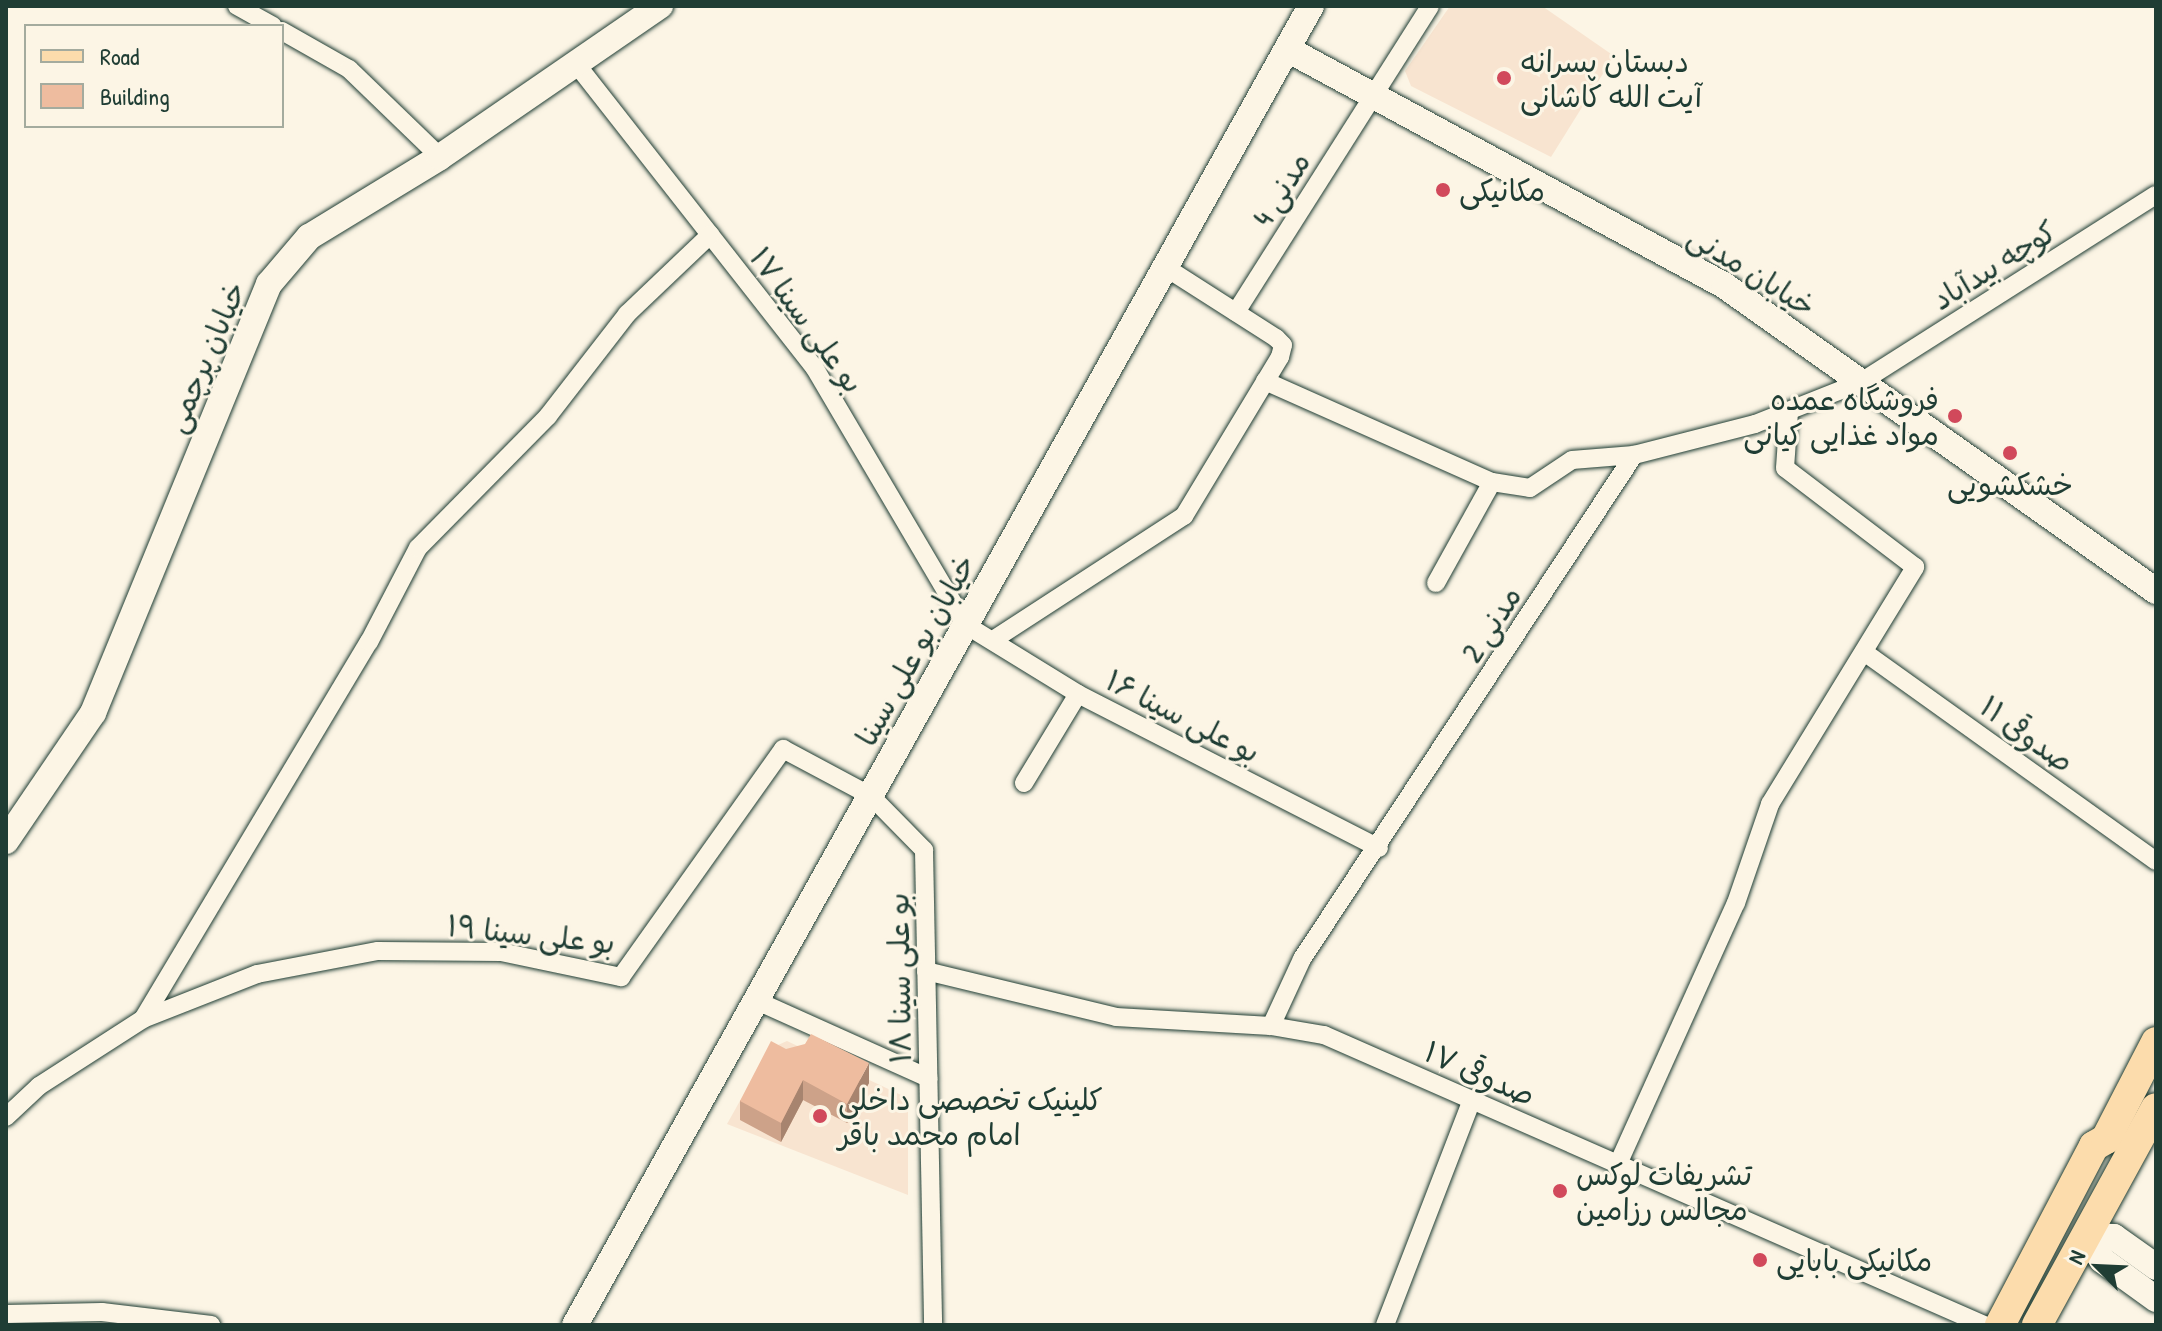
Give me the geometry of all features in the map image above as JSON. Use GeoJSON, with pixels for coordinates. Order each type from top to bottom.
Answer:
{"type":"FeatureCollection","features":[{"type":"Feature","properties":{"kind":"main road"},"geometry":{"type":"LineString","coordinates":[[2100,1236],[2080,1197],[2156,1042]]}},
{"type":"Feature","properties":{"kind":"main road"},"geometry":{"type":"LineString","coordinates":[[2037,1325],[2100,1236],[2108,1196],[2156,1108]]}},
{"type":"Feature","properties":{"kind":"main road"},"geometry":{"type":"LineString","coordinates":[[2000,1325],[2094,1146],[2106,1139]]}},
{"type":"Feature","properties":{"kind":"main road"},"geometry":{"type":"LineString","coordinates":[[2025,1279],[2045,1260],[2100,1236]]}},
{"type":"Feature","properties":{"kind":"street"},"geometry":{"type":"LineString","coordinates":[[237,6],[269,24]]}},
{"type":"Feature","properties":{"kind":"street","name":"خیابان پرچمی"},"geometry":{"type":"LineString","coordinates":[[6,841],[93,713],[269,284],[309,237],[440,157],[660,6]]}},
{"type":"Feature","properties":{"kind":"street","name":"خیابان بو علی سینا"},"geometry":{"type":"LineString","coordinates":[[575,1325],[1311,6]]}},
{"type":"Feature","properties":{"kind":"street","name":"مدنی 4"},"geometry":{"type":"LineString","coordinates":[[1236,312],[1430,6]]}},
{"type":"Feature","properties":{"kind":"street"},"geometry":{"type":"LineString","coordinates":[[284,32],[349,69],[440,157]]}},
{"type":"Feature","properties":{"kind":"street","name":"خیابان مدنی"},"geometry":{"type":"LineString","coordinates":[[1287,49],[1725,286],[2156,591]]}},
{"type":"Feature","properties":{"kind":"street","name":"بو علی سینا ۱۷"},"geometry":{"type":"LineString","coordinates":[[577,65],[814,367],[966,625]]}},
{"type":"Feature","properties":{"kind":"street","name":"کوچه بیدآباد"},"geometry":{"type":"LineString","coordinates":[[1861,382],[2156,195]]}},
{"type":"Feature","properties":{"kind":"street"},"geometry":{"type":"LineString","coordinates":[[143,1019],[369,642],[418,548],[548,416],[627,314],[710,235]]}},
{"type":"Feature","properties":{"kind":"street"},"geometry":{"type":"LineString","coordinates":[[993,640],[1184,516],[1265,381],[1283,345],[1165,267]]}},
{"type":"Feature","properties":{"kind":"street"},"geometry":{"type":"LineString","coordinates":[[1265,381],[1492,482],[1530,488],[1572,460],[1634,455],[1789,412],[1861,382]]}},
{"type":"Feature","properties":{"kind":"street"},"geometry":{"type":"LineString","coordinates":[[1618,1164],[1736,903],[1770,804],[1915,567],[1785,468],[1789,412]]}},
{"type":"Feature","properties":{"kind":"street","name":"مدنی 2"},"geometry":{"type":"LineString","coordinates":[[1271,1026],[1302,959],[1379,848],[1634,455]]}},
{"type":"Feature","properties":{"kind":"street"},"geometry":{"type":"LineString","coordinates":[[1436,583],[1492,482]]}},
{"type":"Feature","properties":{"kind":"street","name":"بو علی سینا ۱۶"},"geometry":{"type":"LineString","coordinates":[[966,625],[1078,694],[1379,848]]}},
{"type":"Feature","properties":{"kind":"street","name":"صدوقی ۱۱"},"geometry":{"type":"LineString","coordinates":[[1864,652],[2156,861]]}},
{"type":"Feature","properties":{"kind":"street"},"geometry":{"type":"LineString","coordinates":[[1024,783],[1078,694]]}},
{"type":"Feature","properties":{"kind":"street","name":"بو علی سینا ۱۹"},"geometry":{"type":"LineString","coordinates":[[6,1117],[39,1086],[143,1019],[257,974],[378,951],[501,952],[621,977],[783,749],[871,796]]}},
{"type":"Feature","properties":{"kind":"street","name":"بو علی سینا ۱۸"},"geometry":{"type":"LineString","coordinates":[[871,796],[924,850],[933,1325]]}},
{"type":"Feature","properties":{"kind":"street","name":"صدوقی ۱۷"},"geometry":{"type":"LineString","coordinates":[[926,971],[1116,1017],[1271,1026],[1324,1035],[1984,1325]]}},
{"type":"Feature","properties":{"kind":"street"},"geometry":{"type":"LineString","coordinates":[[757,1001],[928,1078]]}},
{"type":"Feature","properties":{"kind":"street"},"geometry":{"type":"LineString","coordinates":[[1385,1325],[1472,1100]]}},
{"type":"Feature","properties":{"kind":"street"},"geometry":{"type":"LineString","coordinates":[[2100,1236],[2156,1267]]}},
{"type":"Feature","properties":{"kind":"street"},"geometry":{"type":"LineString","coordinates":[[2100,1236],[2102,1260],[2156,1299]]}},
{"type":"Feature","properties":{"kind":"street"},"geometry":{"type":"LineString","coordinates":[[6,1314],[102,1312],[211,1325]]}},
{"type":"Feature","properties":{"kind":"shaded area","name":"دبستان پسرانه آیت الله کاشانی"},"geometry":{"type":"Polygon","coordinates":[[[1450,6],[1542,6],[1614,56],[1551,157],[1411,86],[1405,71],[1450,6]]]}},
{"type":"Feature","properties":{"kind":"shaded area","name":"کلینیک تخصصی داخلی امام محمد باقر"},"geometry":{"type":"Polygon","coordinates":[[[787,1041],[901,1095],[908,1107],[908,1195],[727,1124],[769,1049],[787,1041]]]}},
{"type":"Feature","properties":{"kind":"building"},"geometry":{"type":"Polygon","coordinates":[[[811,1034],[869,1063],[847,1104],[803,1080],[781,1123],[740,1101],[771,1041],[786,1049],[805,1044],[811,1034]]]}},
{"type":"Feature","properties":{"kind":"place","name":"دبستان پسرانه آیت الله کاشانی"},"geometry":{"type":"Point","coordinates":[1504,78]}},
{"type":"Feature","properties":{"kind":"place","name":"مکانیکی"},"geometry":{"type":"Point","coordinates":[1443,190]}},
{"type":"Feature","properties":{"kind":"place","name":"فروشگاه عمده مواد غذایی کیانی"},"geometry":{"type":"Point","coordinates":[1955,416]}},
{"type":"Feature","properties":{"kind":"place","name":"خشکشویی"},"geometry":{"type":"Point","coordinates":[2010,453]}},
{"type":"Feature","properties":{"kind":"place","name":"کلینیک تخصصی داخلی امام محمد باقر"},"geometry":{"type":"Point","coordinates":[820,1116]}},
{"type":"Feature","properties":{"kind":"place","name":"تشریفات لوکس مجالس رزامین"},"geometry":{"type":"Point","coordinates":[1560,1191]}},
{"type":"Feature","properties":{"kind":"place","name":"مکانیکی بابایی"},"geometry":{"type":"Point","coordinates":[1760,1260]}}]}
